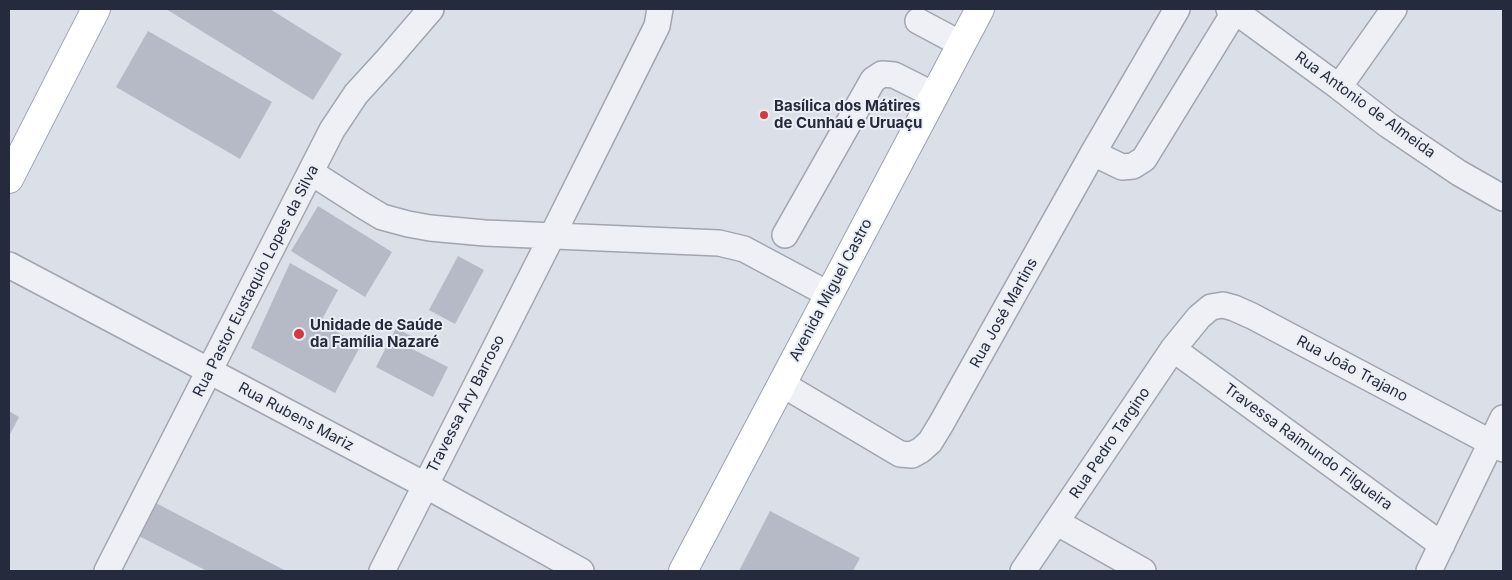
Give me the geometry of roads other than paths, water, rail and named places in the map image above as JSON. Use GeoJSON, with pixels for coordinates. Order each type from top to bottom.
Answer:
{"type":"FeatureCollection","features":[{"type":"Feature","properties":{"kind":"main road"},"geometry":{"type":"LineString","coordinates":[[9,179],[96,9]]}},
{"type":"Feature","properties":{"kind":"main road","name":"Avenida Miguel Castro"},"geometry":{"type":"LineString","coordinates":[[683,571],[980,9]]}},
{"type":"Feature","properties":{"kind":"street","name":"Rua Pastor Eustaquio Lopes da Silva"},"geometry":{"type":"LineString","coordinates":[[108,571],[312,173],[332,130],[356,94],[431,9]]}},
{"type":"Feature","properties":{"kind":"street","name":"Travessa Ary Barroso"},"geometry":{"type":"LineString","coordinates":[[382,571],[657,26],[660,9]]}},
{"type":"Feature","properties":{"kind":"street","name":"Rua José Martins"},"geometry":{"type":"LineString","coordinates":[[782,384],[900,454],[912,455],[930,442],[1093,153],[1177,9]]}},
{"type":"Feature","properties":{"kind":"street"},"geometry":{"type":"LineString","coordinates":[[1340,87],[1394,9]]}},
{"type":"Feature","properties":{"kind":"street"},"geometry":{"type":"LineString","coordinates":[[1093,153],[1122,167],[1133,166],[1144,159],[1232,10]]}},
{"type":"Feature","properties":{"kind":"street","name":"Rua Antonio de Almeida"},"geometry":{"type":"LineString","coordinates":[[1232,10],[1340,87],[1388,125],[1459,173],[1503,198]]}},
{"type":"Feature","properties":{"kind":"street"},"geometry":{"type":"LineString","coordinates":[[918,21],[961,44]]}},
{"type":"Feature","properties":{"kind":"street"},"geometry":{"type":"LineString","coordinates":[[784,235],[874,80],[882,74],[894,75],[934,95]]}},
{"type":"Feature","properties":{"kind":"street"},"geometry":{"type":"LineString","coordinates":[[312,173],[382,217],[408,224],[430,228],[552,236],[719,243],[744,249],[828,294]]}},
{"type":"Feature","properties":{"kind":"street","name":"Rua Rubens Mariz"},"geometry":{"type":"LineString","coordinates":[[9,265],[425,484],[581,571]]}},
{"type":"Feature","properties":{"kind":"street","name":"Rua João Trajano"},"geometry":{"type":"LineString","coordinates":[[1199,317],[1211,307],[1223,305],[1234,308],[1497,446]]}},
{"type":"Feature","properties":{"kind":"street","name":"Rua Pedro Targino"},"geometry":{"type":"LineString","coordinates":[[1023,571],[1173,349],[1199,317]]}},
{"type":"Feature","properties":{"kind":"street","name":"Travessa Raimundo Filgueira"},"geometry":{"type":"LineString","coordinates":[[1173,349],[1442,545]]}},
{"type":"Feature","properties":{"kind":"street"},"geometry":{"type":"LineString","coordinates":[[1429,571],[1497,446],[1503,418]]}},
{"type":"Feature","properties":{"kind":"street"},"geometry":{"type":"LineString","coordinates":[[1056,522],[1143,571]]}},
{"type":"Feature","properties":{"kind":"place","name":"Basílica dos Mátires de Cunhaú e Uruaçu"},"geometry":{"type":"Point","coordinates":[764,115]}},
{"type":"Feature","properties":{"kind":"place","name":"Unidade de Saúde da Família Nazaré"},"geometry":{"type":"Point","coordinates":[299,334]}}]}
